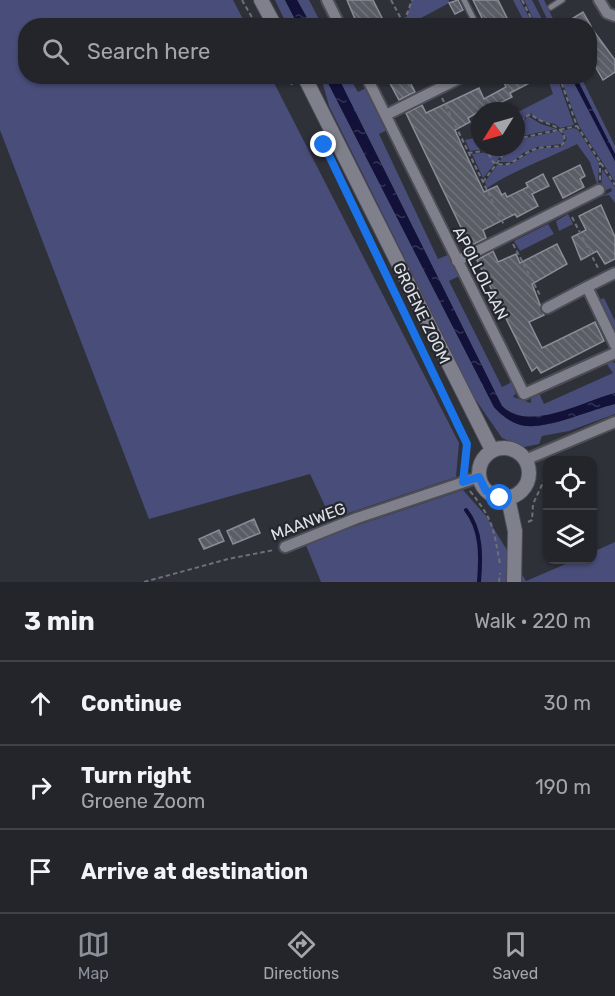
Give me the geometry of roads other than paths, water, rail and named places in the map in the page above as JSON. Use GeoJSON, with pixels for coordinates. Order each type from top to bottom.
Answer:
{"type":"FeatureCollection","features":[{"type":"Feature","properties":{"kind":"main road"},"geometry":{"type":"LineString","coordinates":[[261,0],[271,18]]}},
{"type":"Feature","properties":{"kind":"main road","name":"GROENE ZOOM"},"geometry":{"type":"LineString","coordinates":[[308,84],[492,450]]}},
{"type":"Feature","properties":{"kind":"main road"},"geometry":{"type":"LineString","coordinates":[[509,448],[525,460],[529,471],[527,484],[519,493],[508,498],[489,494],[479,477],[482,461],[492,450],[509,448]]}},
{"type":"Feature","properties":{"kind":"main road"},"geometry":{"type":"LineString","coordinates":[[508,498],[514,525],[514,582]]}},
{"type":"Feature","properties":{"kind":"street"},"geometry":{"type":"LineString","coordinates":[[327,0],[336,18]]}},
{"type":"Feature","properties":{"kind":"street"},"geometry":{"type":"LineString","coordinates":[[599,0],[607,13],[615,16]]}},
{"type":"Feature","properties":{"kind":"street","name":"APOLLOLAAN"},"geometry":{"type":"LineString","coordinates":[[370,84],[524,394],[615,353]]}},
{"type":"Feature","properties":{"kind":"street"},"geometry":{"type":"LineString","coordinates":[[386,115],[447,84]]}},
{"type":"Feature","properties":{"kind":"street"},"geometry":{"type":"LineString","coordinates":[[457,261],[600,190]]}},
{"type":"Feature","properties":{"kind":"street"},"geometry":{"type":"LineString","coordinates":[[547,308],[615,273]]}},
{"type":"Feature","properties":{"kind":"street"},"geometry":{"type":"LineString","coordinates":[[587,287],[615,345]]}},
{"type":"Feature","properties":{"kind":"street"},"geometry":{"type":"LineString","coordinates":[[525,460],[615,422]]}},
{"type":"Feature","properties":{"kind":"street","name":"MAANWEG"},"geometry":{"type":"LineString","coordinates":[[285,547],[357,518],[479,477]]}},
{"type":"Feature","properties":{"kind":"lane"},"geometry":{"type":"LineString","coordinates":[[464,0],[473,18]]}},
{"type":"Feature","properties":{"kind":"lane"},"geometry":{"type":"LineString","coordinates":[[551,7],[562,0]]}},
{"type":"Feature","properties":{"kind":"water"},"geometry":{"type":"Polygon","coordinates":[[[285,0],[297,0],[307,18],[294,18],[285,0]]]}},
{"type":"Feature","properties":{"kind":"water"},"geometry":{"type":"Polygon","coordinates":[[[329,84],[341,84],[502,406],[513,414],[541,416],[557,413],[615,393],[615,404],[559,422],[536,426],[513,422],[494,407],[329,84]]]}},
{"type":"Feature","properties":{"kind":"water"},"geometry":{"type":"Polygon","coordinates":[[[575,84],[580,84],[615,154],[615,161],[575,84]]]}},
{"type":"Feature","properties":{"kind":"waterway"},"geometry":{"type":"LineString","coordinates":[[466,510],[478,535],[479,582]]}}]}
